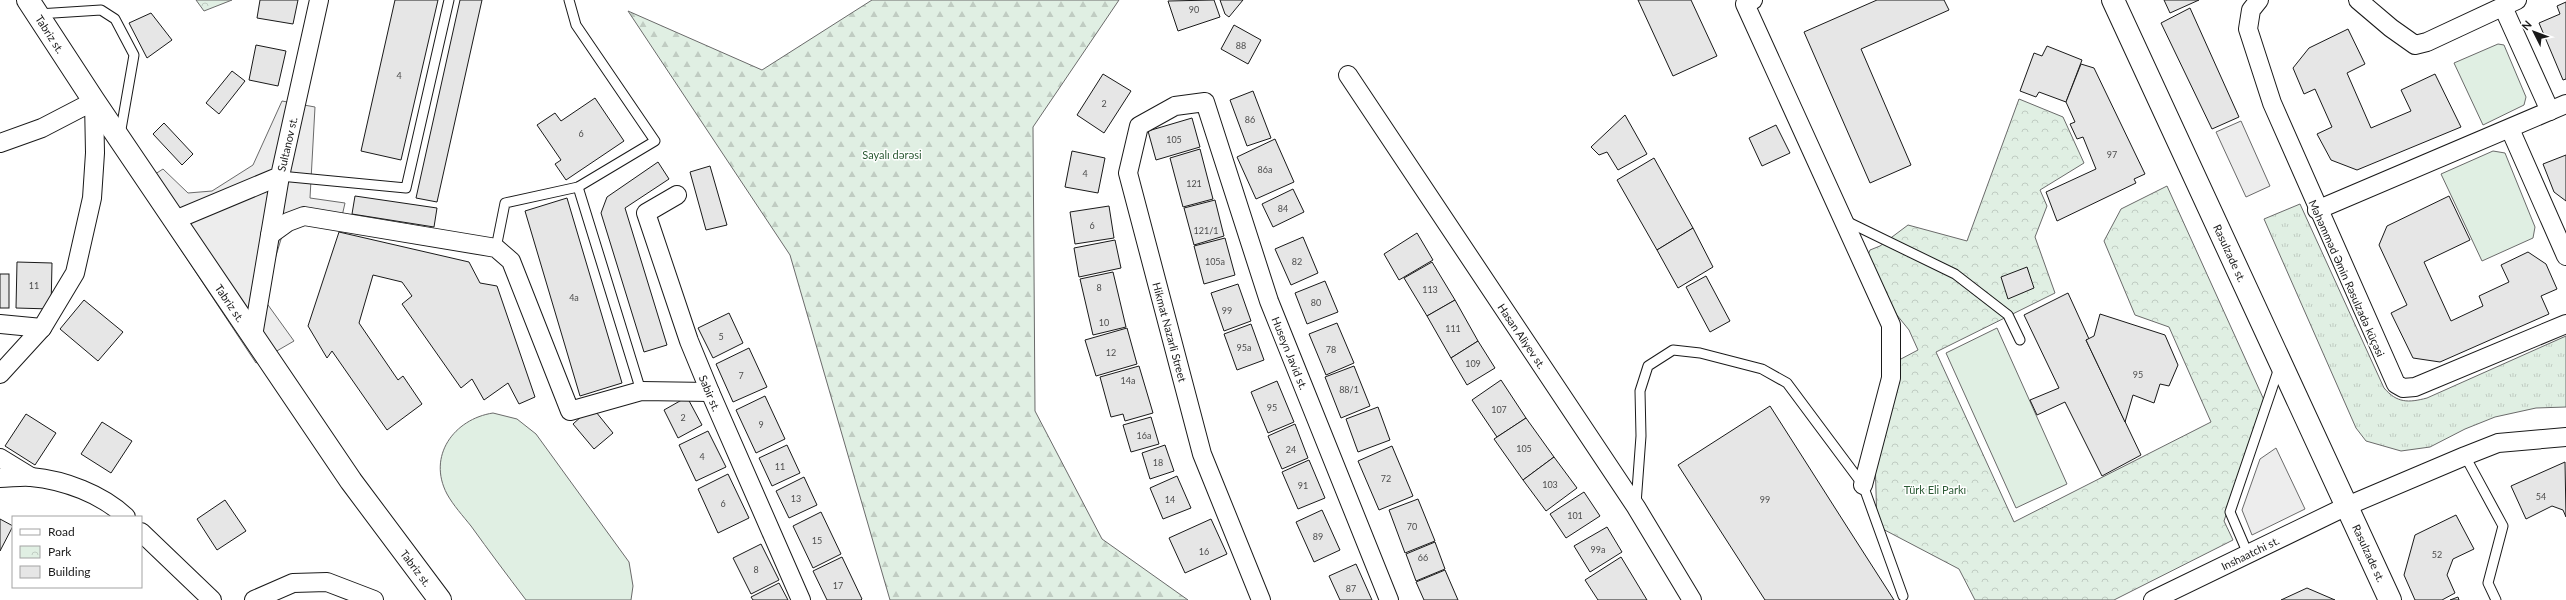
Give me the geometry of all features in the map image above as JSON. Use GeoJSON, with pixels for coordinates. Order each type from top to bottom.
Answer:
{"type":"FeatureCollection","features":[{"type":"Feature","properties":{"kind":"main road","name":"Rasulzade st."},"geometry":{"type":"LineString","coordinates":[[2113,0],[2390,600]]}},
{"type":"Feature","properties":{"kind":"main road","name":"Tabriz st."},"geometry":{"type":"LineString","coordinates":[[32,7],[363,498],[440,600]]}},
{"type":"Feature","properties":{"kind":"street","name":"Sultanov st."},"geometry":{"type":"LineString","coordinates":[[175,220],[280,176],[318,0]]}},
{"type":"Feature","properties":{"kind":"street","name":"Məhəmməd Əmin Rəsulzadə küçəsi"},"geometry":{"type":"LineString","coordinates":[[2259,0],[2251,10],[2249,19],[2250,41],[2272,103],[2388,371],[2396,384],[2403,388],[2415,387],[2566,324]]}},
{"type":"Feature","properties":{"kind":"street"},"geometry":{"type":"LineString","coordinates":[[2318,210],[2510,129],[2558,107],[2510,3],[2427,42],[2415,44],[2391,28],[2358,0]]}},
{"type":"Feature","properties":{"kind":"street"},"geometry":{"type":"LineString","coordinates":[[1747,1],[1841,219],[1891,325],[1891,378],[1863,485]]}},
{"type":"Feature","properties":{"kind":"street","name":"Hasan Aliyev st."},"geometry":{"type":"LineString","coordinates":[[1348,75],[1636,507],[1692,600]]}},
{"type":"Feature","properties":{"kind":"street"},"geometry":{"type":"LineString","coordinates":[[0,143],[42,128],[94,101],[95,153],[92,198],[75,273],[42,328],[0,374]]}},
{"type":"Feature","properties":{"kind":"street","name":"Hikmat Nazarli Street"},"geometry":{"type":"LineString","coordinates":[[1204,102],[1175,106],[1140,126],[1128,173],[1202,454],[1261,600]]}},
{"type":"Feature","properties":{"kind":"street","name":"Huseyn Javid st."},"geometry":{"type":"LineString","coordinates":[[1204,102],[1269,301],[1389,600]]}},
{"type":"Feature","properties":{"kind":"street"},"geometry":{"type":"LineString","coordinates":[[2510,129],[2566,256]]}},
{"type":"Feature","properties":{"kind":"street"},"geometry":{"type":"LineString","coordinates":[[253,336],[280,176]]}},
{"type":"Feature","properties":{"kind":"street","name":"Sabir st."},"geometry":{"type":"LineString","coordinates":[[677,195],[646,214],[689,341],[801,600]]}},
{"type":"Feature","properties":{"kind":"street"},"geometry":{"type":"LineString","coordinates":[[270,235],[288,222],[304,216],[496,248],[511,261],[570,411],[641,391],[710,392]]}},
{"type":"Feature","properties":{"kind":"street"},"geometry":{"type":"LineString","coordinates":[[0,324],[42,328]]}},
{"type":"Feature","properties":{"kind":"street"},"geometry":{"type":"LineString","coordinates":[[2347,506],[2498,443],[2566,437]]}},
{"type":"Feature","properties":{"kind":"street"},"geometry":{"type":"LineString","coordinates":[[0,458],[31,477]]}},
{"type":"Feature","properties":{"kind":"street"},"geometry":{"type":"LineString","coordinates":[[0,478],[31,477],[75,487],[115,506],[125,516]]}},
{"type":"Feature","properties":{"kind":"street","name":"Inshaatchi st."},"geometry":{"type":"LineString","coordinates":[[2153,600],[2347,506]]}},
{"type":"Feature","properties":{"kind":"street"},"geometry":{"type":"LineString","coordinates":[[142,533],[212,600]]}},
{"type":"Feature","properties":{"kind":"street"},"geometry":{"type":"LineString","coordinates":[[254,600],[293,583],[327,582],[374,600]]}},
{"type":"Feature","properties":{"kind":"lane"},"geometry":{"type":"LineString","coordinates":[[280,176],[406,188],[449,0]]}},
{"type":"Feature","properties":{"kind":"lane"},"geometry":{"type":"LineString","coordinates":[[496,248],[505,203],[578,187],[656,141],[576,26],[570,0]]}},
{"type":"Feature","properties":{"kind":"lane"},"geometry":{"type":"LineString","coordinates":[[32,7],[101,10],[115,19],[134,55],[120,139]]}},
{"type":"Feature","properties":{"kind":"lane"},"geometry":{"type":"LineString","coordinates":[[578,187],[641,391]]}},
{"type":"Feature","properties":{"kind":"lane"},"geometry":{"type":"LineString","coordinates":[[1841,219],[1955,274],[2008,315],[2020,340]]}},
{"type":"Feature","properties":{"kind":"lane"},"geometry":{"type":"LineString","coordinates":[[1636,507],[1640,436],[1640,391],[1648,366],[1673,350],[1700,353],[1762,369],[1787,382],[1863,485],[1903,596]]}},
{"type":"Feature","properties":{"kind":"lane"},"geometry":{"type":"LineString","coordinates":[[2248,554],[2230,512],[2281,363]]}},
{"type":"Feature","properties":{"kind":"lane"},"geometry":{"type":"LineString","coordinates":[[2465,456],[2503,526],[2488,583],[2496,600]]}},
{"type":"Feature","properties":{"kind":"green space"},"geometry":{"type":"Polygon","coordinates":[[[196,0],[232,0],[204,11],[196,0]]]}},
{"type":"Feature","properties":{"kind":"green space","name":"Sayalı dərəsi"},"geometry":{"type":"Polygon","coordinates":[[[872,0],[1119,0],[1033,127],[1035,411],[1102,539],[1188,600],[890,600],[790,255],[628,11],[762,70],[872,0]]]}},
{"type":"Feature","properties":{"kind":"green space"},"geometry":{"type":"Polygon","coordinates":[[[2498,44],[2504,45],[2526,97],[2524,105],[2483,125],[2454,63],[2498,44]]]}},
{"type":"Feature","properties":{"kind":"green space","name":"Türk Eli Parkı"},"geometry":{"type":"Polygon","coordinates":[[[2019,99],[2063,117],[2084,163],[2040,190],[2047,206],[2035,237],[2055,293],[1936,352],[2014,522],[2211,422],[2169,327],[2135,315],[2104,241],[2121,209],[2167,186],[2264,400],[2224,521],[2233,540],[2114,600],[1975,600],[1959,569],[1877,526],[1875,457],[1899,360],[1918,350],[1909,330],[1884,299],[1866,260],[1870,250],[1880,246],[1908,225],[1967,241],[2019,99]]]}},
{"type":"Feature","properties":{"kind":"green space"},"geometry":{"type":"Polygon","coordinates":[[[2493,151],[2505,153],[2535,227],[2533,238],[2482,261],[2441,174],[2493,151]]]}},
{"type":"Feature","properties":{"kind":"green space"},"geometry":{"type":"Polygon","coordinates":[[[2300,204],[2384,388],[2394,397],[2408,401],[2427,398],[2566,336],[2566,407],[2536,408],[2495,417],[2465,429],[2430,447],[2401,451],[2366,441],[2356,428],[2264,219],[2300,204]]]}},
{"type":"Feature","properties":{"kind":"green space"},"geometry":{"type":"Polygon","coordinates":[[[1997,328],[2067,484],[2016,508],[1946,353],[1997,328]]]}},
{"type":"Feature","properties":{"kind":"green space"},"geometry":{"type":"Polygon","coordinates":[[[493,413],[517,419],[536,434],[629,562],[633,586],[631,600],[526,600],[455,506],[447,494],[442,480],[440,466],[442,453],[456,431],[479,417],[493,413]]]}},
{"type":"Feature","properties":{"kind":"shaded area"},"geometry":{"type":"Polygon","coordinates":[[[282,101],[315,107],[310,198],[345,203],[340,225],[304,217],[282,236],[263,298],[294,341],[256,363],[138,185],[163,169],[188,193],[212,191],[253,165],[282,101]]]}},
{"type":"Feature","properties":{"kind":"shaded area"},"geometry":{"type":"Polygon","coordinates":[[[2241,121],[2270,186],[2246,197],[2216,132],[2241,121]]]}},
{"type":"Feature","properties":{"kind":"shaded area"},"geometry":{"type":"Polygon","coordinates":[[[2276,448],[2305,509],[2252,535],[2242,510],[2260,459],[2276,448]]]}},
{"type":"Feature","properties":{"kind":"building"},"geometry":{"type":"Polygon","coordinates":[[[260,0],[298,0],[293,24],[257,18],[260,0]]]}},
{"type":"Feature","properties":{"kind":"building"},"geometry":{"type":"Polygon","coordinates":[[[395,0],[438,0],[401,160],[361,151],[395,0]]]}},
{"type":"Feature","properties":{"kind":"building"},"geometry":{"type":"Polygon","coordinates":[[[460,0],[482,0],[437,202],[416,198],[460,0]]]}},
{"type":"Feature","properties":{"kind":"building"},"geometry":{"type":"Polygon","coordinates":[[[1214,0],[1220,17],[1178,31],[1168,1],[1214,0]]]}},
{"type":"Feature","properties":{"kind":"building"},"geometry":{"type":"Polygon","coordinates":[[[1220,0],[1243,0],[1229,17],[1225,14],[1220,0]]]}},
{"type":"Feature","properties":{"kind":"building"},"geometry":{"type":"Polygon","coordinates":[[[1638,0],[1691,0],[1717,56],[1673,76],[1638,0]]]}},
{"type":"Feature","properties":{"kind":"building"},"geometry":{"type":"Polygon","coordinates":[[[1877,0],[1944,0],[1949,10],[1861,49],[1911,165],[1870,183],[1804,32],[1877,0]]]}},
{"type":"Feature","properties":{"kind":"building"},"geometry":{"type":"Polygon","coordinates":[[[2164,0],[2199,0],[2170,13],[2164,0]]]}},
{"type":"Feature","properties":{"kind":"building"},"geometry":{"type":"Polygon","coordinates":[[[2566,2],[2566,79],[2563,80],[2539,23],[2560,14],[2557,6],[2566,2]]]}},
{"type":"Feature","properties":{"kind":"building"},"geometry":{"type":"Polygon","coordinates":[[[2190,8],[2239,117],[2212,129],[2161,23],[2190,8]]]}},
{"type":"Feature","properties":{"kind":"building"},"geometry":{"type":"Polygon","coordinates":[[[151,13],[172,40],[147,58],[129,23],[151,13]]]}},
{"type":"Feature","properties":{"kind":"building"},"geometry":{"type":"Polygon","coordinates":[[[1234,25],[1261,40],[1248,64],[1221,49],[1234,25]]]}},
{"type":"Feature","properties":{"kind":"building"},"geometry":{"type":"Polygon","coordinates":[[[2348,29],[2365,64],[2347,73],[2371,128],[2411,111],[2401,90],[2435,74],[2461,127],[2357,170],[2331,160],[2317,134],[2332,127],[2315,89],[2304,94],[2293,68],[2309,48],[2348,29]]]}},
{"type":"Feature","properties":{"kind":"building"},"geometry":{"type":"Polygon","coordinates":[[[256,45],[286,51],[278,86],[249,80],[256,45]]]}},
{"type":"Feature","properties":{"kind":"building"},"geometry":{"type":"Polygon","coordinates":[[[2047,46],[2082,60],[2066,102],[2039,92],[2036,97],[2020,91],[2034,53],[2042,56],[2047,46]]]}},
{"type":"Feature","properties":{"kind":"building"},"geometry":{"type":"Polygon","coordinates":[[[2081,64],[2094,68],[2145,174],[2134,179],[2136,183],[2057,221],[2046,192],[2096,169],[2083,137],[2077,139],[2070,124],[2075,122],[2066,102],[2081,64]]]}},
{"type":"Feature","properties":{"kind":"building"},"geometry":{"type":"Polygon","coordinates":[[[232,71],[245,81],[219,114],[206,103],[232,71]]]}},
{"type":"Feature","properties":{"kind":"building"},"geometry":{"type":"Polygon","coordinates":[[[1103,74],[1131,91],[1104,133],[1077,115],[1103,74]]]}},
{"type":"Feature","properties":{"kind":"building"},"geometry":{"type":"Polygon","coordinates":[[[1253,91],[1271,138],[1247,146],[1230,100],[1253,91]]]}},
{"type":"Feature","properties":{"kind":"building"},"geometry":{"type":"Polygon","coordinates":[[[595,98],[624,141],[566,180],[555,164],[561,160],[537,125],[555,113],[561,121],[595,98]]]}},
{"type":"Feature","properties":{"kind":"building"},"geometry":{"type":"Polygon","coordinates":[[[1625,115],[1647,154],[1618,170],[1607,152],[1599,155],[1591,147],[1625,115]]]}},
{"type":"Feature","properties":{"kind":"building"},"geometry":{"type":"Polygon","coordinates":[[[1192,118],[1200,147],[1156,160],[1148,131],[1192,118]]]}},
{"type":"Feature","properties":{"kind":"building"},"geometry":{"type":"Polygon","coordinates":[[[164,123],[193,154],[182,165],[153,134],[164,123]]]}},
{"type":"Feature","properties":{"kind":"building"},"geometry":{"type":"Polygon","coordinates":[[[1776,125],[1790,153],[1762,166],[1749,138],[1776,125]]]}},
{"type":"Feature","properties":{"kind":"building"},"geometry":{"type":"Polygon","coordinates":[[[1275,139],[1294,182],[1256,199],[1237,157],[1275,139]]]}},
{"type":"Feature","properties":{"kind":"building"},"geometry":{"type":"Polygon","coordinates":[[[1200,149],[1213,199],[1183,207],[1170,158],[1200,149]]]}},
{"type":"Feature","properties":{"kind":"building"},"geometry":{"type":"Polygon","coordinates":[[[1072,151],[1105,158],[1098,193],[1065,187],[1072,151]]]}},
{"type":"Feature","properties":{"kind":"building"},"geometry":{"type":"Polygon","coordinates":[[[2566,155],[2566,201],[2554,192],[2543,164],[2566,155]]]}},
{"type":"Feature","properties":{"kind":"building"},"geometry":{"type":"Polygon","coordinates":[[[1654,158],[1693,228],[1657,250],[1617,180],[1654,158]]]}},
{"type":"Feature","properties":{"kind":"building"},"geometry":{"type":"Polygon","coordinates":[[[658,162],[669,179],[625,208],[667,345],[644,352],[601,213],[607,197],[658,162]]]}},
{"type":"Feature","properties":{"kind":"building"},"geometry":{"type":"Polygon","coordinates":[[[710,166],[727,225],[706,230],[690,172],[710,166]]]}},
{"type":"Feature","properties":{"kind":"building"},"geometry":{"type":"Polygon","coordinates":[[[1293,189],[1304,212],[1273,227],[1262,204],[1293,189]]]}},
{"type":"Feature","properties":{"kind":"building"},"geometry":{"type":"Polygon","coordinates":[[[355,196],[437,208],[434,227],[352,214],[355,196]]]}},
{"type":"Feature","properties":{"kind":"building"},"geometry":{"type":"Polygon","coordinates":[[[2449,196],[2470,240],[2424,262],[2451,321],[2483,306],[2479,296],[2509,282],[2501,265],[2528,252],[2546,264],[2557,289],[2541,296],[2549,314],[2440,362],[2413,358],[2391,313],[2407,305],[2379,245],[2387,226],[2449,196]]]}},
{"type":"Feature","properties":{"kind":"building"},"geometry":{"type":"Polygon","coordinates":[[[567,198],[622,383],[580,396],[525,211],[567,198]]]}},
{"type":"Feature","properties":{"kind":"building"},"geometry":{"type":"Polygon","coordinates":[[[1215,200],[1224,236],[1194,245],[1184,208],[1215,200]]]}},
{"type":"Feature","properties":{"kind":"building"},"geometry":{"type":"Polygon","coordinates":[[[1109,206],[1114,238],[1075,244],[1070,212],[1109,206]]]}},
{"type":"Feature","properties":{"kind":"building"},"geometry":{"type":"Polygon","coordinates":[[[1693,228],[1713,267],[1678,288],[1657,250],[1693,228]]]}},
{"type":"Feature","properties":{"kind":"building"},"geometry":{"type":"Polygon","coordinates":[[[339,232],[469,262],[480,283],[497,286],[535,397],[519,404],[508,383],[484,400],[472,379],[461,388],[402,304],[412,296],[402,282],[373,275],[359,323],[398,380],[403,376],[422,404],[387,430],[332,351],[327,358],[308,326],[339,232]]]}},
{"type":"Feature","properties":{"kind":"building"},"geometry":{"type":"Polygon","coordinates":[[[1417,233],[1433,260],[1399,280],[1384,254],[1417,233]]]}},
{"type":"Feature","properties":{"kind":"building"},"geometry":{"type":"Polygon","coordinates":[[[1303,237],[1318,273],[1291,285],[1275,249],[1303,237]]]}},
{"type":"Feature","properties":{"kind":"building"},"geometry":{"type":"Polygon","coordinates":[[[1225,238],[1235,275],[1204,284],[1194,246],[1225,238]]]}},
{"type":"Feature","properties":{"kind":"building"},"geometry":{"type":"Polygon","coordinates":[[[1115,240],[1121,268],[1079,277],[1074,248],[1115,240]]]}},
{"type":"Feature","properties":{"kind":"building"},"geometry":{"type":"Polygon","coordinates":[[[17,262],[52,263],[51,309],[16,308],[17,262]]]}},
{"type":"Feature","properties":{"kind":"building"},"geometry":{"type":"Polygon","coordinates":[[[1432,262],[1455,300],[1427,316],[1404,278],[1432,262]]]}},
{"type":"Feature","properties":{"kind":"building"},"geometry":{"type":"Polygon","coordinates":[[[2027,267],[2034,288],[2008,299],[2001,277],[2027,267]]]}},
{"type":"Feature","properties":{"kind":"building"},"geometry":{"type":"Polygon","coordinates":[[[1113,272],[1126,327],[1093,335],[1080,279],[1113,272]]]}},
{"type":"Feature","properties":{"kind":"building"},"geometry":{"type":"Polygon","coordinates":[[[0,274],[9,274],[9,308],[0,308],[0,274]]]}},
{"type":"Feature","properties":{"kind":"building"},"geometry":{"type":"Polygon","coordinates":[[[1706,276],[1730,321],[1710,332],[1686,287],[1706,276]]]}},
{"type":"Feature","properties":{"kind":"building"},"geometry":{"type":"Polygon","coordinates":[[[1325,281],[1338,312],[1307,324],[1295,293],[1325,281]]]}},
{"type":"Feature","properties":{"kind":"building"},"geometry":{"type":"Polygon","coordinates":[[[1238,284],[1251,321],[1224,331],[1211,293],[1238,284]]]}},
{"type":"Feature","properties":{"kind":"building"},"geometry":{"type":"Polygon","coordinates":[[[2068,293],[2089,339],[2086,340],[2141,455],[2102,476],[2065,402],[2037,415],[2030,400],[2059,388],[2024,315],[2068,293]]]}},
{"type":"Feature","properties":{"kind":"building"},"geometry":{"type":"Polygon","coordinates":[[[84,300],[123,332],[98,361],[60,329],[84,300]]]}},
{"type":"Feature","properties":{"kind":"building"},"geometry":{"type":"Polygon","coordinates":[[[1455,300],[1478,341],[1451,358],[1427,316],[1455,300]]]}},
{"type":"Feature","properties":{"kind":"building"},"geometry":{"type":"Polygon","coordinates":[[[729,313],[743,343],[713,358],[698,328],[729,313]]]}},
{"type":"Feature","properties":{"kind":"building"},"geometry":{"type":"Polygon","coordinates":[[[2100,314],[2165,335],[2178,365],[2169,386],[2160,384],[2154,403],[2133,395],[2125,422],[2086,340],[2094,336],[2100,314]]]}},
{"type":"Feature","properties":{"kind":"building"},"geometry":{"type":"Polygon","coordinates":[[[1337,323],[1354,363],[1326,375],[1309,334],[1337,323]]]}},
{"type":"Feature","properties":{"kind":"building"},"geometry":{"type":"Polygon","coordinates":[[[1251,324],[1264,360],[1237,370],[1224,334],[1251,324]]]}},
{"type":"Feature","properties":{"kind":"building"},"geometry":{"type":"Polygon","coordinates":[[[1127,328],[1137,364],[1096,376],[1085,340],[1127,328]]]}},
{"type":"Feature","properties":{"kind":"building"},"geometry":{"type":"Polygon","coordinates":[[[1478,341],[1495,368],[1467,385],[1451,358],[1478,341]]]}},
{"type":"Feature","properties":{"kind":"building"},"geometry":{"type":"Polygon","coordinates":[[[749,348],[767,387],[733,402],[716,364],[749,348]]]}},
{"type":"Feature","properties":{"kind":"building"},"geometry":{"type":"Polygon","coordinates":[[[1139,366],[1153,413],[1125,421],[1123,414],[1111,417],[1100,377],[1139,366]]]}},
{"type":"Feature","properties":{"kind":"building"},"geometry":{"type":"Polygon","coordinates":[[[1354,366],[1370,406],[1341,418],[1325,377],[1354,366]]]}},
{"type":"Feature","properties":{"kind":"building"},"geometry":{"type":"Polygon","coordinates":[[[1501,380],[1526,418],[1497,437],[1472,400],[1501,380]]]}},
{"type":"Feature","properties":{"kind":"building"},"geometry":{"type":"Polygon","coordinates":[[[1277,381],[1294,422],[1268,433],[1251,392],[1277,381]]]}},
{"type":"Feature","properties":{"kind":"building"},"geometry":{"type":"Polygon","coordinates":[[[765,396],[785,439],[756,453],[736,410],[765,396]]]}},
{"type":"Feature","properties":{"kind":"building"},"geometry":{"type":"Polygon","coordinates":[[[687,397],[702,425],[678,438],[664,410],[687,397]]]}},
{"type":"Feature","properties":{"kind":"building"},"geometry":{"type":"Polygon","coordinates":[[[1770,406],[1894,600],[1765,600],[1678,465],[1770,406]]]}},
{"type":"Feature","properties":{"kind":"building"},"geometry":{"type":"Polygon","coordinates":[[[592,407],[613,433],[594,449],[573,424],[592,407]]]}},
{"type":"Feature","properties":{"kind":"building"},"geometry":{"type":"Polygon","coordinates":[[[1378,407],[1390,440],[1358,452],[1346,419],[1378,407]]]}},
{"type":"Feature","properties":{"kind":"building"},"geometry":{"type":"Polygon","coordinates":[[[26,414],[56,433],[35,465],[5,446],[26,414]]]}},
{"type":"Feature","properties":{"kind":"building"},"geometry":{"type":"Polygon","coordinates":[[[1151,417],[1159,444],[1131,452],[1123,425],[1151,417]]]}},
{"type":"Feature","properties":{"kind":"building"},"geometry":{"type":"Polygon","coordinates":[[[1526,418],[1554,457],[1523,480],[1494,439],[1526,418]]]}},
{"type":"Feature","properties":{"kind":"building"},"geometry":{"type":"Polygon","coordinates":[[[102,422],[132,441],[111,473],[81,454],[102,422]]]}},
{"type":"Feature","properties":{"kind":"building"},"geometry":{"type":"Polygon","coordinates":[[[1295,424],[1308,458],[1282,469],[1268,436],[1295,424]]]}},
{"type":"Feature","properties":{"kind":"building"},"geometry":{"type":"Polygon","coordinates":[[[708,431],[726,467],[696,481],[679,445],[708,431]]]}},
{"type":"Feature","properties":{"kind":"building"},"geometry":{"type":"Polygon","coordinates":[[[787,445],[800,473],[772,486],[759,458],[787,445]]]}},
{"type":"Feature","properties":{"kind":"building"},"geometry":{"type":"Polygon","coordinates":[[[1165,445],[1174,471],[1150,479],[1142,453],[1165,445]]]}},
{"type":"Feature","properties":{"kind":"building"},"geometry":{"type":"Polygon","coordinates":[[[1392,446],[1413,496],[1379,510],[1358,461],[1392,446]]]}},
{"type":"Feature","properties":{"kind":"building"},"geometry":{"type":"Polygon","coordinates":[[[1554,457],[1577,488],[1546,511],[1523,480],[1554,457]]]}},
{"type":"Feature","properties":{"kind":"building"},"geometry":{"type":"Polygon","coordinates":[[[1309,460],[1325,498],[1298,509],[1282,472],[1309,460]]]}},
{"type":"Feature","properties":{"kind":"building"},"geometry":{"type":"Polygon","coordinates":[[[2565,462],[2566,517],[2563,510],[2552,506],[2526,519],[2511,486],[2565,462]]]}},
{"type":"Feature","properties":{"kind":"building"},"geometry":{"type":"Polygon","coordinates":[[[728,474],[749,518],[718,533],[698,489],[728,474]]]}},
{"type":"Feature","properties":{"kind":"building"},"geometry":{"type":"Polygon","coordinates":[[[1177,476],[1191,508],[1163,519],[1150,488],[1177,476]]]}},
{"type":"Feature","properties":{"kind":"building"},"geometry":{"type":"Polygon","coordinates":[[[804,477],[817,505],[789,518],[776,491],[804,477]]]}},
{"type":"Feature","properties":{"kind":"building"},"geometry":{"type":"Polygon","coordinates":[[[1584,492],[1600,516],[1566,538],[1550,514],[1584,492]]]}},
{"type":"Feature","properties":{"kind":"building"},"geometry":{"type":"Polygon","coordinates":[[[1418,499],[1435,541],[1405,553],[1389,510],[1418,499]]]}},
{"type":"Feature","properties":{"kind":"building"},"geometry":{"type":"Polygon","coordinates":[[[225,500],[246,531],[217,550],[197,519],[225,500]]]}},
{"type":"Feature","properties":{"kind":"building"},"geometry":{"type":"Polygon","coordinates":[[[1322,510],[1340,550],[1314,562],[1296,522],[1322,510]]]}},
{"type":"Feature","properties":{"kind":"building"},"geometry":{"type":"Polygon","coordinates":[[[821,512],[841,554],[813,568],[793,526],[821,512]]]}},
{"type":"Feature","properties":{"kind":"building"},"geometry":{"type":"Polygon","coordinates":[[[2456,515],[2474,549],[2453,559],[2447,575],[2455,593],[2442,600],[2415,600],[2404,575],[2415,535],[2456,515]]]}},
{"type":"Feature","properties":{"kind":"building"},"geometry":{"type":"Polygon","coordinates":[[[0,519],[12,525],[12,528],[0,551],[0,519]]]}},
{"type":"Feature","properties":{"kind":"building"},"geometry":{"type":"Polygon","coordinates":[[[1211,519],[1227,554],[1185,573],[1169,538],[1211,519]]]}},
{"type":"Feature","properties":{"kind":"building"},"geometry":{"type":"Polygon","coordinates":[[[1607,527],[1622,552],[1590,572],[1574,546],[1607,527]]]}},
{"type":"Feature","properties":{"kind":"building"},"geometry":{"type":"Polygon","coordinates":[[[1435,542],[1445,569],[1416,581],[1406,554],[1435,542]]]}},
{"type":"Feature","properties":{"kind":"building"},"geometry":{"type":"Polygon","coordinates":[[[761,544],[779,580],[751,594],[733,558],[761,544]]]}},
{"type":"Feature","properties":{"kind":"building"},"geometry":{"type":"Polygon","coordinates":[[[842,557],[862,599],[861,600],[827,600],[813,571],[842,557]]]}},
{"type":"Feature","properties":{"kind":"building"},"geometry":{"type":"Polygon","coordinates":[[[1621,557],[1647,600],[1598,600],[1585,580],[1621,557]]]}},
{"type":"Feature","properties":{"kind":"building"},"geometry":{"type":"Polygon","coordinates":[[[1356,564],[1372,600],[1340,600],[1329,576],[1356,564]]]}},
{"type":"Feature","properties":{"kind":"building"},"geometry":{"type":"Polygon","coordinates":[[[1445,570],[1458,600],[1424,600],[1416,582],[1445,570]]]}},
{"type":"Feature","properties":{"kind":"building"},"geometry":{"type":"Polygon","coordinates":[[[779,583],[788,600],[753,600],[751,597],[779,583]]]}},
{"type":"Feature","properties":{"kind":"building"},"geometry":{"type":"Polygon","coordinates":[[[2307,588],[2335,600],[2281,600],[2307,588]]]}},
{"type":"Feature","properties":{"kind":"building"},"geometry":{"type":"Polygon","coordinates":[[[2458,597],[2459,600],[2450,600],[2458,597]]]}}]}
